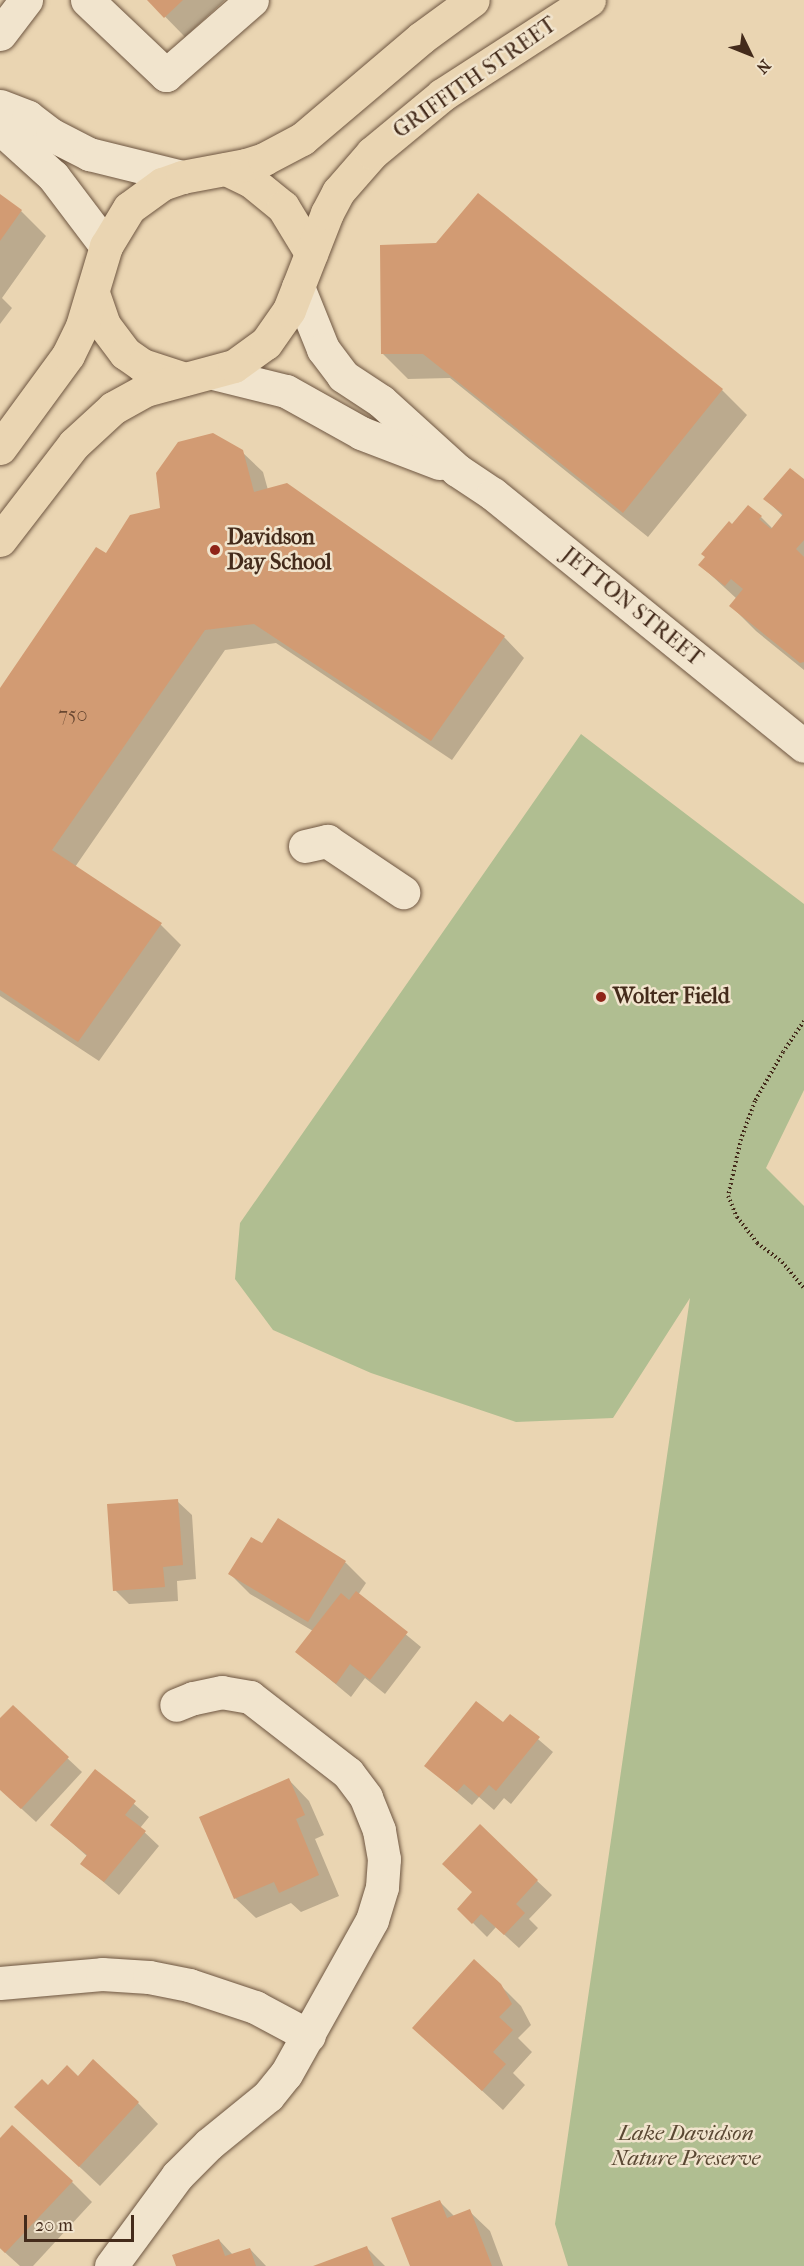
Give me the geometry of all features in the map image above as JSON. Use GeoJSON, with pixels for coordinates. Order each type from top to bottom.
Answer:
{"type":"FeatureCollection","features":[{"type":"Feature","properties":{"kind":"main road","name":"GRIFFITH STREET"},"geometry":{"type":"LineString","coordinates":[[311,253],[338,192],[372,153],[442,95],[589,0]]}},
{"type":"Feature","properties":{"kind":"main road"},"geometry":{"type":"LineString","coordinates":[[0,448],[68,355],[82,326],[106,246],[117,225],[136,201],[162,184],[182,177],[264,159],[302,139],[421,38],[469,1]]}},
{"type":"Feature","properties":{"kind":"main road"},"geometry":{"type":"LineString","coordinates":[[0,540],[45,478],[92,424],[145,390],[199,376],[243,360],[266,343],[279,327],[311,253],[283,207],[251,181],[226,169]]}},
{"type":"Feature","properties":{"kind":"main road"},"geometry":{"type":"LineString","coordinates":[[93,293],[104,325],[125,353],[142,365],[199,376]]}},
{"type":"Feature","properties":{"kind":"street"},"geometry":{"type":"LineString","coordinates":[[0,34],[26,0]]}},
{"type":"Feature","properties":{"kind":"street"},"geometry":{"type":"LineString","coordinates":[[87,0],[166,75],[252,0]]}},
{"type":"Feature","properties":{"kind":"street"},"geometry":{"type":"LineString","coordinates":[[0,106],[28,117],[52,135],[89,154],[182,177]]}},
{"type":"Feature","properties":{"kind":"street"},"geometry":{"type":"LineString","coordinates":[[0,128],[53,176],[106,246]]}},
{"type":"Feature","properties":{"kind":"street","name":"JETTON STREET"},"geometry":{"type":"LineString","coordinates":[[298,287],[323,349],[343,376],[381,401],[457,470],[492,494],[804,746]]}},
{"type":"Feature","properties":{"kind":"street","name":"JETTON STREET"},"geometry":{"type":"LineString","coordinates":[[199,376],[286,391],[361,433],[457,470]]}},
{"type":"Feature","properties":{"kind":"street"},"geometry":{"type":"LineString","coordinates":[[305,846],[327,841],[403,892]]}},
{"type":"Feature","properties":{"kind":"street"},"geometry":{"type":"LineString","coordinates":[[111,2266],[177,2176],[209,2144],[268,2096],[286,2074],[372,1920],[379,1898],[384,1859],[375,1818],[366,1797],[348,1773],[250,1697],[222,1692],[193,1698],[176,1705]]}},
{"type":"Feature","properties":{"kind":"street"},"geometry":{"type":"LineString","coordinates":[[0,1983],[102,1974],[149,1977],[189,1985],[255,2007],[309,2036]]}},
{"type":"Feature","properties":{"kind":"path"},"geometry":{"type":"LineString","coordinates":[[804,1021],[755,1101],[741,1139],[728,1196],[737,1217],[757,1243],[782,1262],[804,1288]]}},
{"type":"Feature","properties":{"kind":"green space","name":"Lake Davidson Nature Preserve"},"geometry":{"type":"Polygon","coordinates":[[[581,734],[804,904],[804,1090],[766,1168],[804,1206],[804,2266],[568,2266],[555,2224],[690,1298],[613,1418],[516,1422],[371,1373],[273,1330],[235,1279],[240,1223],[581,734]]]}},
{"type":"Feature","properties":{"kind":"building"},"geometry":{"type":"Polygon","coordinates":[[[147,0],[183,0],[164,18],[147,0]]]}},
{"type":"Feature","properties":{"kind":"building"},"geometry":{"type":"Polygon","coordinates":[[[478,193],[723,389],[623,513],[423,354],[381,354],[380,245],[436,243],[478,193]]]}},
{"type":"Feature","properties":{"kind":"building"},"geometry":{"type":"Polygon","coordinates":[[[0,194],[22,210],[0,241],[0,194]]]}},
{"type":"Feature","properties":{"kind":"building","name":"Davidson Day School"},"geometry":{"type":"Polygon","coordinates":[[[213,433],[243,450],[254,492],[287,483],[505,636],[431,741],[254,624],[205,630],[52,850],[162,923],[78,1042],[0,990],[0,688],[96,547],[106,553],[130,515],[160,508],[156,473],[178,442],[213,433]]]}},
{"type":"Feature","properties":{"kind":"building"},"geometry":{"type":"Polygon","coordinates":[[[790,468],[804,479],[804,540],[796,549],[804,557],[804,662],[800,663],[729,606],[743,589],[731,579],[725,586],[698,565],[705,557],[701,554],[729,521],[732,524],[748,505],[762,516],[759,519],[771,529],[783,514],[763,499],[790,468]]]}},
{"type":"Feature","properties":{"kind":"building"},"geometry":{"type":"Polygon","coordinates":[[[178,1499],[183,1565],[163,1567],[165,1587],[113,1591],[107,1504],[178,1499]]]}},
{"type":"Feature","properties":{"kind":"building"},"geometry":{"type":"Polygon","coordinates":[[[278,1518],[346,1561],[308,1622],[228,1574],[251,1537],[262,1543],[278,1518]]]}},
{"type":"Feature","properties":{"kind":"building"},"geometry":{"type":"Polygon","coordinates":[[[356,1591],[408,1632],[370,1680],[350,1664],[336,1684],[295,1652],[341,1593],[349,1600],[356,1591]]]}},
{"type":"Feature","properties":{"kind":"building"},"geometry":{"type":"Polygon","coordinates":[[[476,1701],[503,1722],[510,1714],[540,1737],[496,1791],[489,1785],[479,1797],[464,1784],[457,1792],[424,1766],[476,1701]]]}},
{"type":"Feature","properties":{"kind":"building"},"geometry":{"type":"Polygon","coordinates":[[[13,1705],[69,1757],[21,1809],[0,1790],[0,1718],[13,1705]]]}},
{"type":"Feature","properties":{"kind":"building"},"geometry":{"type":"Polygon","coordinates":[[[95,1769],[136,1801],[125,1815],[146,1831],[104,1882],[80,1864],[87,1855],[50,1825],[95,1769]]]}},
{"type":"Feature","properties":{"kind":"building"},"geometry":{"type":"Polygon","coordinates":[[[289,1778],[305,1815],[296,1819],[319,1875],[279,1893],[274,1882],[234,1899],[199,1817],[289,1778]]]}},
{"type":"Feature","properties":{"kind":"building"},"geometry":{"type":"Polygon","coordinates":[[[480,1824],[538,1880],[516,1904],[525,1913],[504,1935],[481,1914],[472,1924],[457,1909],[472,1892],[442,1864],[480,1824]]]}},
{"type":"Feature","properties":{"kind":"building"},"geometry":{"type":"Polygon","coordinates":[[[474,1959],[501,1984],[512,2004],[499,2017],[513,2030],[493,2052],[506,2064],[482,2091],[412,2028],[474,1959]]]}},
{"type":"Feature","properties":{"kind":"building"},"geometry":{"type":"Polygon","coordinates":[[[93,2059],[139,2102],[79,2167],[14,2107],[42,2079],[48,2085],[67,2065],[78,2076],[93,2059]]]}},
{"type":"Feature","properties":{"kind":"building"},"geometry":{"type":"Polygon","coordinates":[[[12,2125],[73,2181],[5,2253],[0,2248],[0,2138],[12,2125]]]}},
{"type":"Feature","properties":{"kind":"building"},"geometry":{"type":"Polygon","coordinates":[[[440,2200],[447,2218],[470,2209],[492,2266],[410,2266],[391,2218],[440,2200]]]}},
{"type":"Feature","properties":{"kind":"building"},"geometry":{"type":"Polygon","coordinates":[[[219,2239],[225,2256],[250,2248],[256,2266],[176,2266],[172,2255],[219,2239]]]}},
{"type":"Feature","properties":{"kind":"building"},"geometry":{"type":"Polygon","coordinates":[[[367,2246],[374,2266],[313,2266],[367,2246]]]}},
{"type":"Feature","properties":{"kind":"place","name":"Davidson Day School"},"geometry":{"type":"Point","coordinates":[215,550]}},
{"type":"Feature","properties":{"kind":"place","name":"Wolter Field"},"geometry":{"type":"Point","coordinates":[601,997]}}]}
